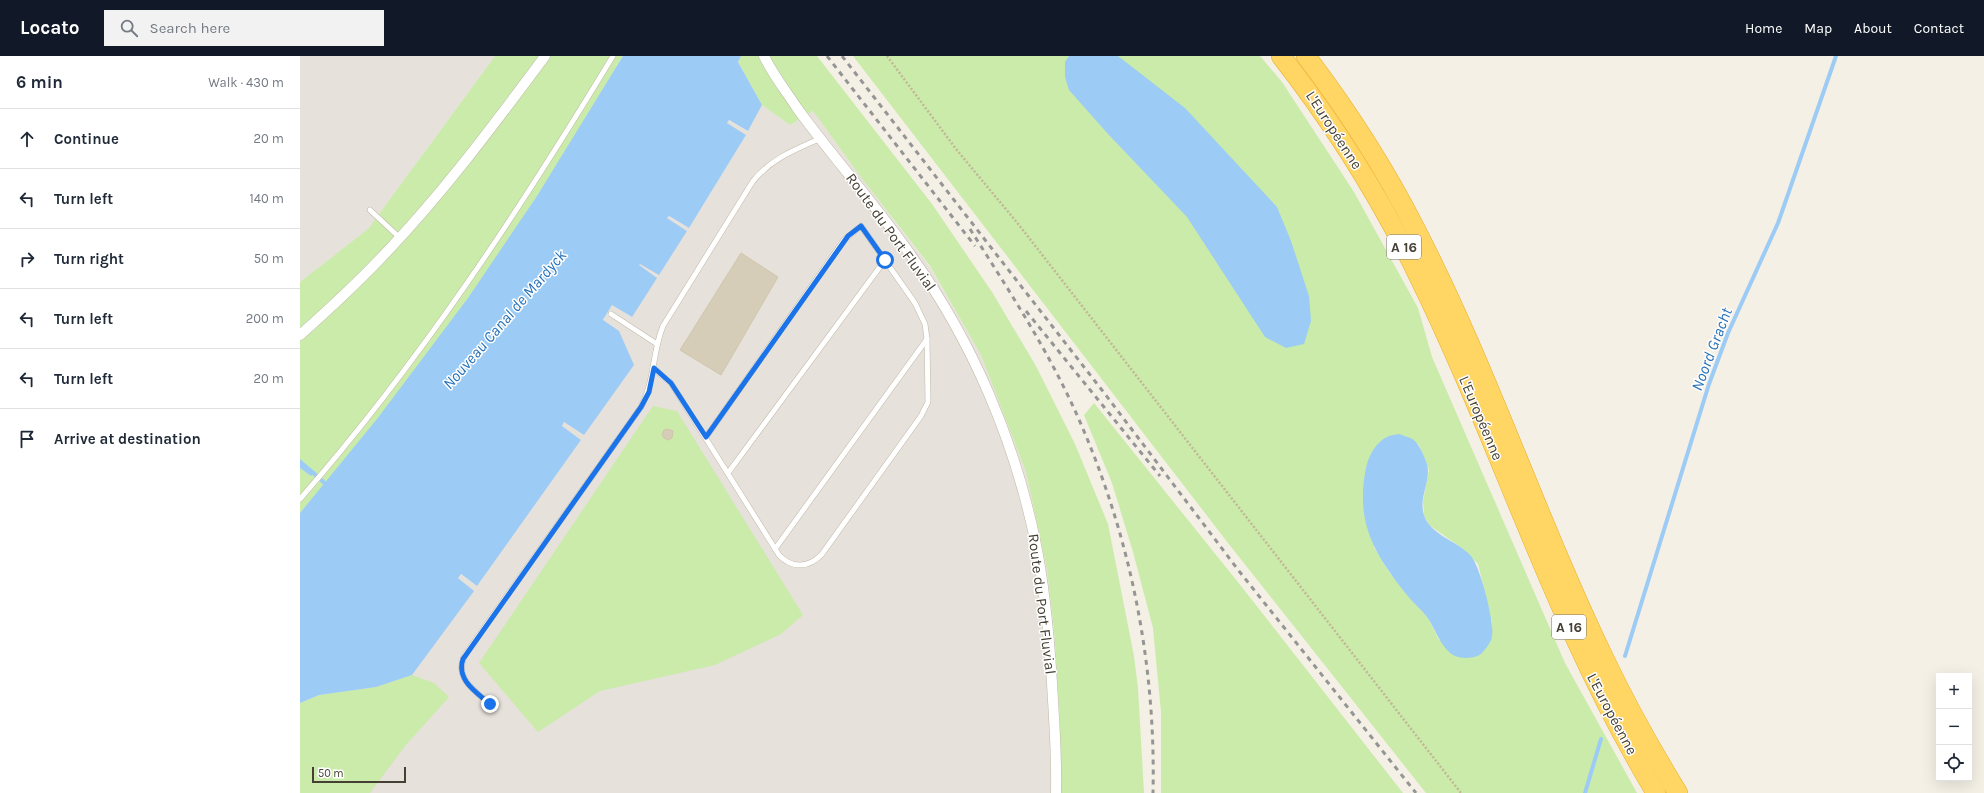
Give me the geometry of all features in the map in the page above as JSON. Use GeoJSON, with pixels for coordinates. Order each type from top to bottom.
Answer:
{"type":"FeatureCollection","features":[{"type":"Feature","properties":{"kind":"highway","name":"L'Européenne"},"geometry":{"type":"LineString","coordinates":[[1282,56],[1319,106],[1346,147],[1384,210],[1410,258],[1448,341],[1583,657],[1620,732],[1656,793]]}},
{"type":"Feature","properties":{"kind":"highway","name":"L'Européenne"},"geometry":{"type":"LineString","coordinates":[[1306,56],[1340,103],[1377,160],[1421,239],[1462,326],[1601,652],[1645,737],[1678,793]]}},
{"type":"Feature","properties":{"kind":"street"},"geometry":{"type":"LineString","coordinates":[[300,335],[372,268],[400,238],[478,146],[545,56]]}},
{"type":"Feature","properties":{"kind":"street","name":"Route du Port Fluvial"},"geometry":{"type":"LineString","coordinates":[[764,56],[781,85],[819,139],[891,227],[930,284],[975,362],[1008,441],[1032,525],[1044,594],[1053,704],[1056,793]]}},
{"type":"Feature","properties":{"kind":"lane"},"geometry":{"type":"LineString","coordinates":[[300,499],[385,396],[460,296],[546,166],[613,56]]}},
{"type":"Feature","properties":{"kind":"lane"},"geometry":{"type":"LineString","coordinates":[[490,704],[463,678],[461,666],[463,659],[641,407],[649,392],[657,344],[668,318],[753,181],[764,168],[777,158],[819,139]]}},
{"type":"Feature","properties":{"kind":"lane"},"geometry":{"type":"LineString","coordinates":[[370,210],[400,238]]}},
{"type":"Feature","properties":{"kind":"lane"},"geometry":{"type":"LineString","coordinates":[[654,368],[671,383],[775,549],[787,562],[799,566],[811,562],[822,554],[925,411],[928,402],[927,339],[925,324],[919,310],[861,226],[848,236],[706,437]]}},
{"type":"Feature","properties":{"kind":"lane"},"geometry":{"type":"LineString","coordinates":[[728,473],[885,260]]}},
{"type":"Feature","properties":{"kind":"lane"},"geometry":{"type":"LineString","coordinates":[[611,314],[657,344]]}},
{"type":"Feature","properties":{"kind":"lane"},"geometry":{"type":"LineString","coordinates":[[775,549],[927,339]]}},
{"type":"Feature","properties":{"kind":"path"},"geometry":{"type":"LineString","coordinates":[[887,56],[956,148],[1020,225],[1461,793]]}},
{"type":"Feature","properties":{"kind":"shaded area"},"geometry":{"type":"Polygon","coordinates":[[[300,56],[495,56],[368,229],[300,282],[300,56]]]}},
{"type":"Feature","properties":{"kind":"shaded area"},"geometry":{"type":"Polygon","coordinates":[[[762,105],[790,125],[813,111],[860,176],[930,267],[981,355],[1026,472],[1047,569],[1054,630],[1060,723],[1059,793],[300,793],[300,703],[473,591],[458,578],[460,574],[477,586],[581,440],[562,426],[564,422],[584,435],[603,321],[612,304],[631,317],[638,265],[687,231],[667,218],[668,216],[689,228],[746,135],[727,123],[728,120],[748,131],[762,105]]]}},
{"type":"Feature","properties":{"kind":"green space"},"geometry":{"type":"Polygon","coordinates":[[[495,56],[623,56],[533,203],[478,285],[379,418],[300,513],[300,468],[311,476],[300,459],[300,282],[368,229],[495,56]]]}},
{"type":"Feature","properties":{"kind":"green space"},"geometry":{"type":"Polygon","coordinates":[[[741,56],[817,56],[932,204],[992,292],[1036,366],[1075,444],[1108,524],[1134,656],[1138,688],[1144,793],[1059,793],[1060,723],[1054,630],[1047,569],[1026,472],[981,355],[930,266],[860,176],[813,111],[790,125],[762,105],[738,62],[741,56]]]}},
{"type":"Feature","properties":{"kind":"green space"},"geometry":{"type":"Polygon","coordinates":[[[853,56],[1260,56],[1282,82],[1354,192],[1418,308],[1432,357],[1565,663],[1637,793],[1426,793],[1228,543],[853,56]],[[1418,443],[1374,547],[1389,572],[1428,618],[1439,640],[1492,637],[1492,622],[1478,564],[1462,548],[1429,525],[1424,515],[1423,501],[1429,470],[1418,443]]]}},
{"type":"Feature","properties":{"kind":"green space"},"geometry":{"type":"Polygon","coordinates":[[[1094,403],[1241,586],[1403,793],[1161,793],[1161,712],[1153,628],[1133,552],[1112,483],[1084,415],[1094,403]]]}},
{"type":"Feature","properties":{"kind":"green space"},"geometry":{"type":"Polygon","coordinates":[[[653,406],[677,411],[803,615],[781,634],[715,665],[600,691],[538,732],[479,663],[653,406]]]}},
{"type":"Feature","properties":{"kind":"green space"},"geometry":{"type":"Polygon","coordinates":[[[412,675],[434,683],[449,697],[405,746],[370,793],[300,793],[300,703],[319,695],[376,687],[412,675]]]}},
{"type":"Feature","properties":{"kind":"water","name":"Nouveau Canal de Mardyck"},"geometry":{"type":"Polygon","coordinates":[[[623,56],[741,56],[738,62],[762,105],[748,131],[729,120],[727,123],[746,135],[689,228],[669,216],[667,218],[687,231],[659,275],[640,264],[639,265],[657,278],[632,317],[612,305],[603,320],[619,331],[634,365],[584,435],[564,422],[562,426],[581,440],[477,586],[461,574],[458,578],[474,591],[412,675],[376,687],[319,695],[300,703],[300,513],[377,419],[468,298],[537,196],[623,56]]]}},
{"type":"Feature","properties":{"kind":"water"},"geometry":{"type":"Polygon","coordinates":[[[1069,56],[1118,56],[1185,108],[1277,207],[1291,241],[1309,296],[1311,321],[1304,344],[1286,348],[1265,337],[1187,217],[1108,134],[1069,90],[1065,77],[1065,62],[1069,56]]]}},
{"type":"Feature","properties":{"kind":"water"},"geometry":{"type":"Polygon","coordinates":[[[1399,434],[1416,442],[1421,449],[1426,462],[1428,477],[1423,498],[1423,509],[1427,522],[1438,533],[1459,546],[1471,556],[1475,562],[1489,608],[1492,629],[1492,638],[1490,642],[1483,652],[1477,656],[1466,658],[1458,657],[1450,653],[1427,617],[1395,580],[1377,551],[1370,536],[1365,521],[1363,505],[1363,487],[1367,464],[1373,450],[1379,442],[1388,436],[1399,434]]]}},
{"type":"Feature","properties":{"kind":"water"},"geometry":{"type":"Polygon","coordinates":[[[300,459],[315,472],[311,476],[300,468],[300,459]]]}},
{"type":"Feature","properties":{"kind":"building"},"geometry":{"type":"Polygon","coordinates":[[[741,253],[778,277],[721,375],[680,350],[741,253]]]}},
{"type":"Feature","properties":{"kind":"building"},"geometry":{"type":"Polygon","coordinates":[[[668,429],[673,431],[672,438],[668,440],[662,435],[664,430],[668,429]]]}},
{"type":"Feature","properties":{"kind":"waterway","name":"Noord Gracht"},"geometry":{"type":"LineString","coordinates":[[1625,656],[1709,384],[1728,333],[1778,223],[1836,56]]}},
{"type":"Feature","properties":{"kind":"waterway"},"geometry":{"type":"LineString","coordinates":[[310,470],[329,487]]}},
{"type":"Feature","properties":{"kind":"waterway","name":"Noord Gracht"},"geometry":{"type":"LineString","coordinates":[[1585,793],[1601,739]]}},
{"type":"Feature","properties":{"kind":"railway"},"geometry":{"type":"LineString","coordinates":[[827,56],[975,246]]}},
{"type":"Feature","properties":{"kind":"railway"},"geometry":{"type":"LineString","coordinates":[[842,56],[1105,394],[1239,571],[1416,793]]}},
{"type":"Feature","properties":{"kind":"railway"},"geometry":{"type":"LineString","coordinates":[[970,229],[1027,320],[1066,391],[1096,460],[1112,506],[1136,600],[1144,648],[1150,696],[1153,744],[1153,793]]}},
{"type":"Feature","properties":{"kind":"railway"},"geometry":{"type":"LineString","coordinates":[[1026,311],[1160,476]]}},
{"type":"Feature","properties":{"kind":"route"},"geometry":{"type":"LineString","coordinates":[[490,704],[463,678],[461,666],[463,659],[641,407],[649,392],[654,368],[671,383],[706,437],[848,236],[861,226],[885,260]]}}]}
